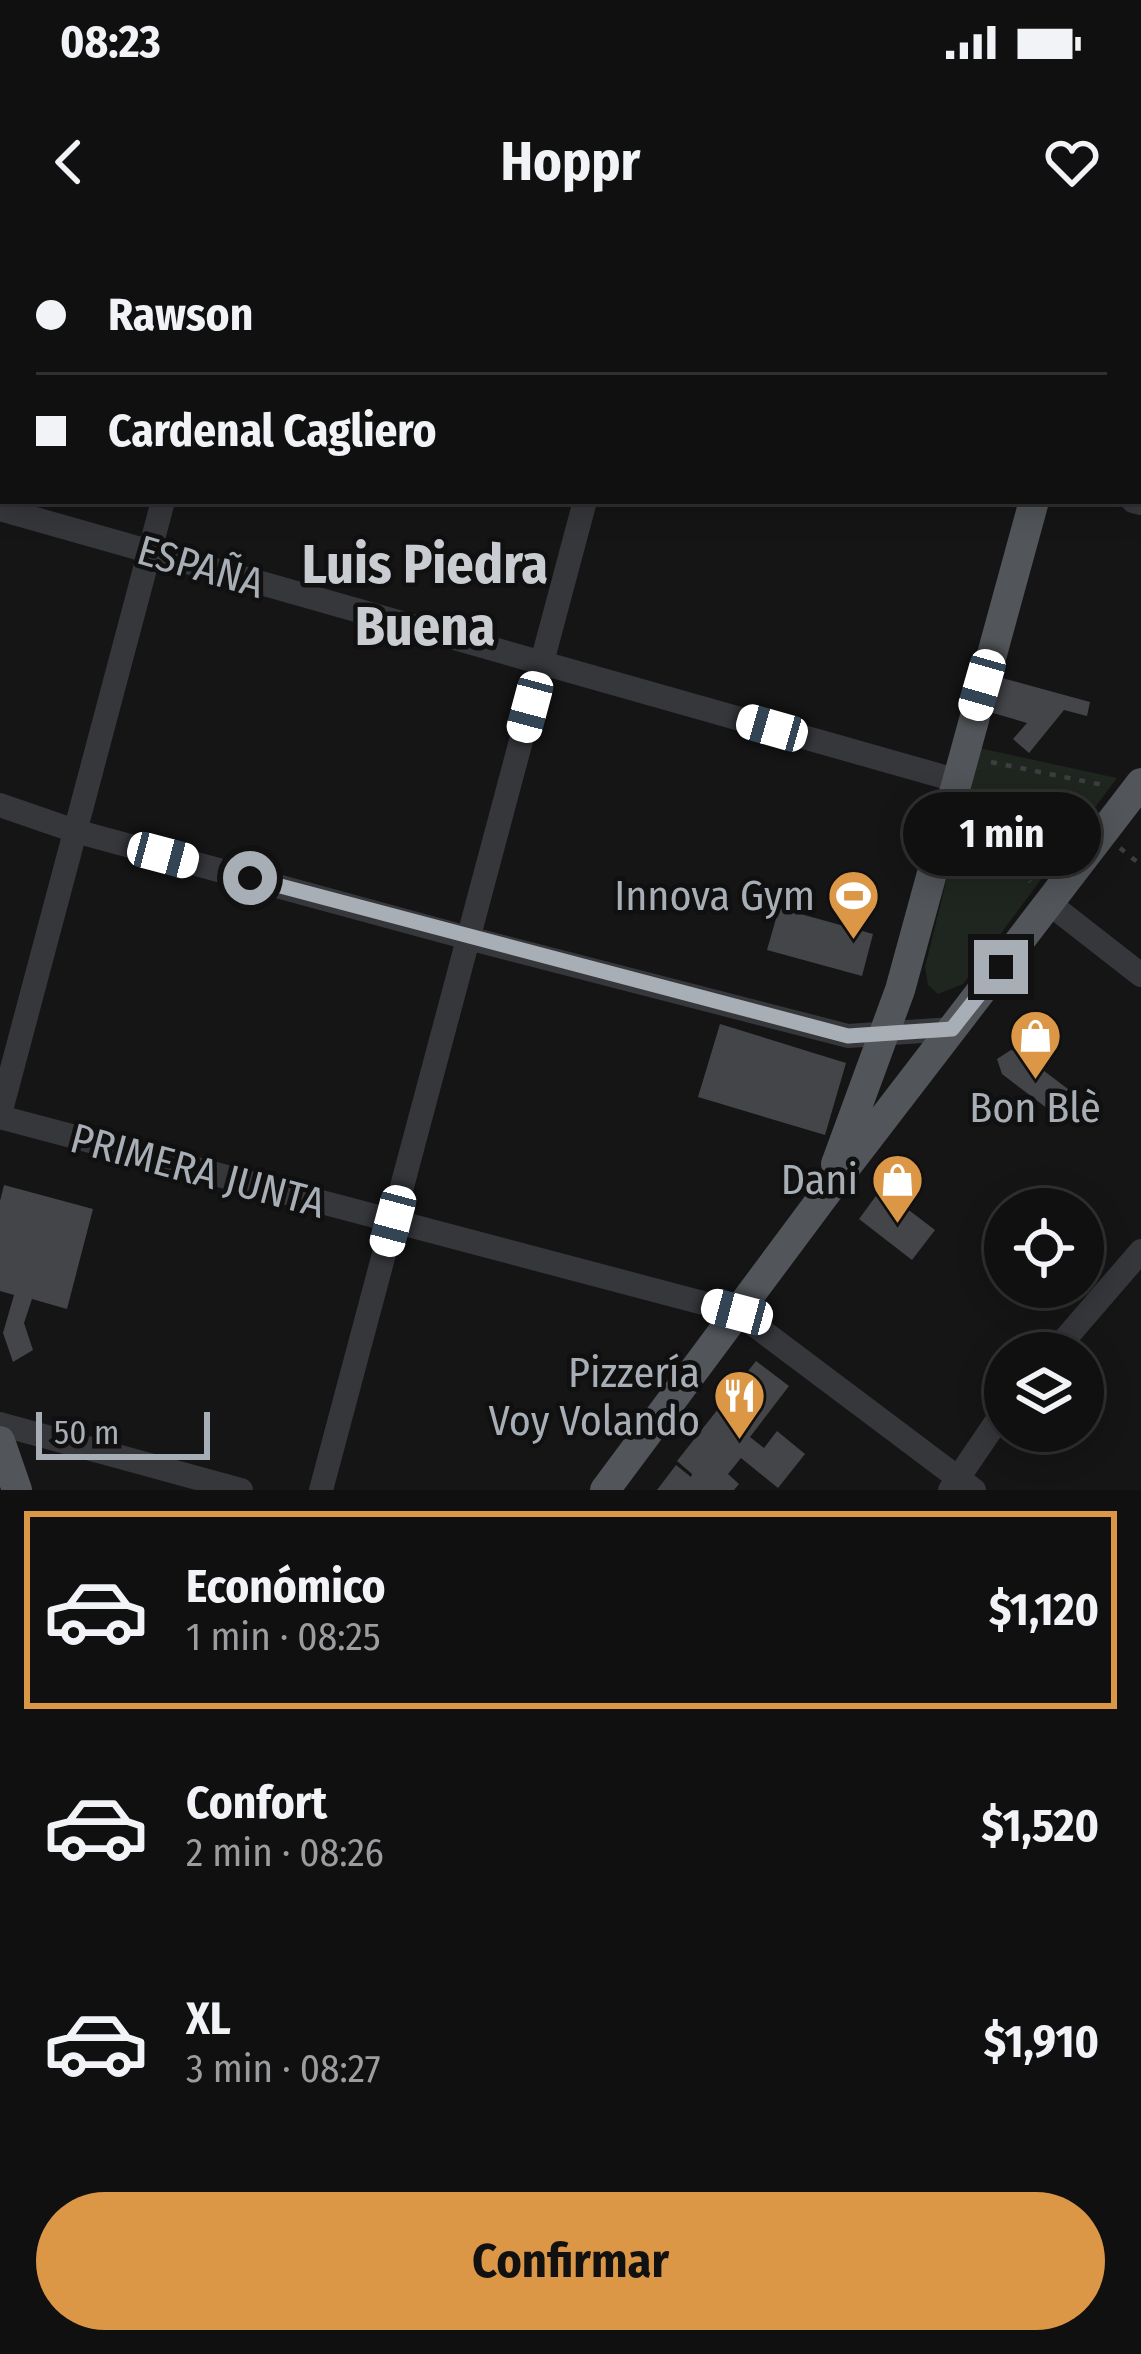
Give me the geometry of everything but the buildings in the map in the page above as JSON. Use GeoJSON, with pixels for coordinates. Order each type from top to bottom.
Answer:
{"type":"FeatureCollection","features":[{"type":"Feature","properties":{"kind":"main road"},"geometry":{"type":"LineString","coordinates":[[823,1197],[887,1034],[1033,504]]}},
{"type":"Feature","properties":{"kind":"main road"},"geometry":{"type":"LineString","coordinates":[[605,1490],[1137,787]]}},
{"type":"Feature","properties":{"kind":"main road"},"geometry":{"type":"LineString","coordinates":[[0,1441],[17,1490]]}},
{"type":"Feature","properties":{"kind":"street"},"geometry":{"type":"LineString","coordinates":[[0,1116],[163,504]]}},
{"type":"Feature","properties":{"kind":"street"},"geometry":{"type":"LineString","coordinates":[[321,1490],[584,504]]}},
{"type":"Feature","properties":{"kind":"street","name":"ESPAÑA"},"geometry":{"type":"LineString","coordinates":[[0,508],[542,662],[959,768]]}},
{"type":"Feature","properties":{"kind":"street"},"geometry":{"type":"LineString","coordinates":[[0,805],[75,831],[848,1036],[952,1029]]}},
{"type":"Feature","properties":{"kind":"street"},"geometry":{"type":"LineString","coordinates":[[1050,904],[1141,975]]}},
{"type":"Feature","properties":{"kind":"street","name":"PRIMERA JUNTA"},"geometry":{"type":"LineString","coordinates":[[0,1116],[737,1312],[960,1486]]}},
{"type":"Feature","properties":{"kind":"street"},"geometry":{"type":"LineString","coordinates":[[1071,1332],[1141,1251]]}},
{"type":"Feature","properties":{"kind":"street"},"geometry":{"type":"LineString","coordinates":[[0,1424],[241,1490]]}},
{"type":"Feature","properties":{"kind":"street"},"geometry":{"type":"LineString","coordinates":[[960,1486],[984,1445]]}},
{"type":"Feature","properties":{"kind":"path"},"geometry":{"type":"LineString","coordinates":[[1050,904],[1023,874],[962,782],[959,768],[1137,787]]}},
{"type":"Feature","properties":{"kind":"shaded area"},"geometry":{"type":"Polygon","coordinates":[[[979,748],[1117,778],[963,984],[938,994],[928,985],[925,967],[979,748]]]}},
{"type":"Feature","properties":{"kind":"place","name":"Innova Gym"},"geometry":{"type":"Point","coordinates":[854,941]}},
{"type":"Feature","properties":{"kind":"place","name":"Bon Blè"},"geometry":{"type":"Point","coordinates":[1035,1081]}},
{"type":"Feature","properties":{"kind":"place","name":"Dani"},"geometry":{"type":"Point","coordinates":[897,1225]}},
{"type":"Feature","properties":{"kind":"place","name":"Pizzería Voy Volando"},"geometry":{"type":"Point","coordinates":[739,1442]}},
{"type":"Feature","properties":{"kind":"district","name":"Luis Piedra Buena"},"geometry":{"type":"Point","coordinates":[425,595]}},
{"type":"Feature","properties":{"kind":"route"},"geometry":{"type":"LineString","coordinates":[[250,878],[848,1036],[952,1029],[1001,967]]}}]}
